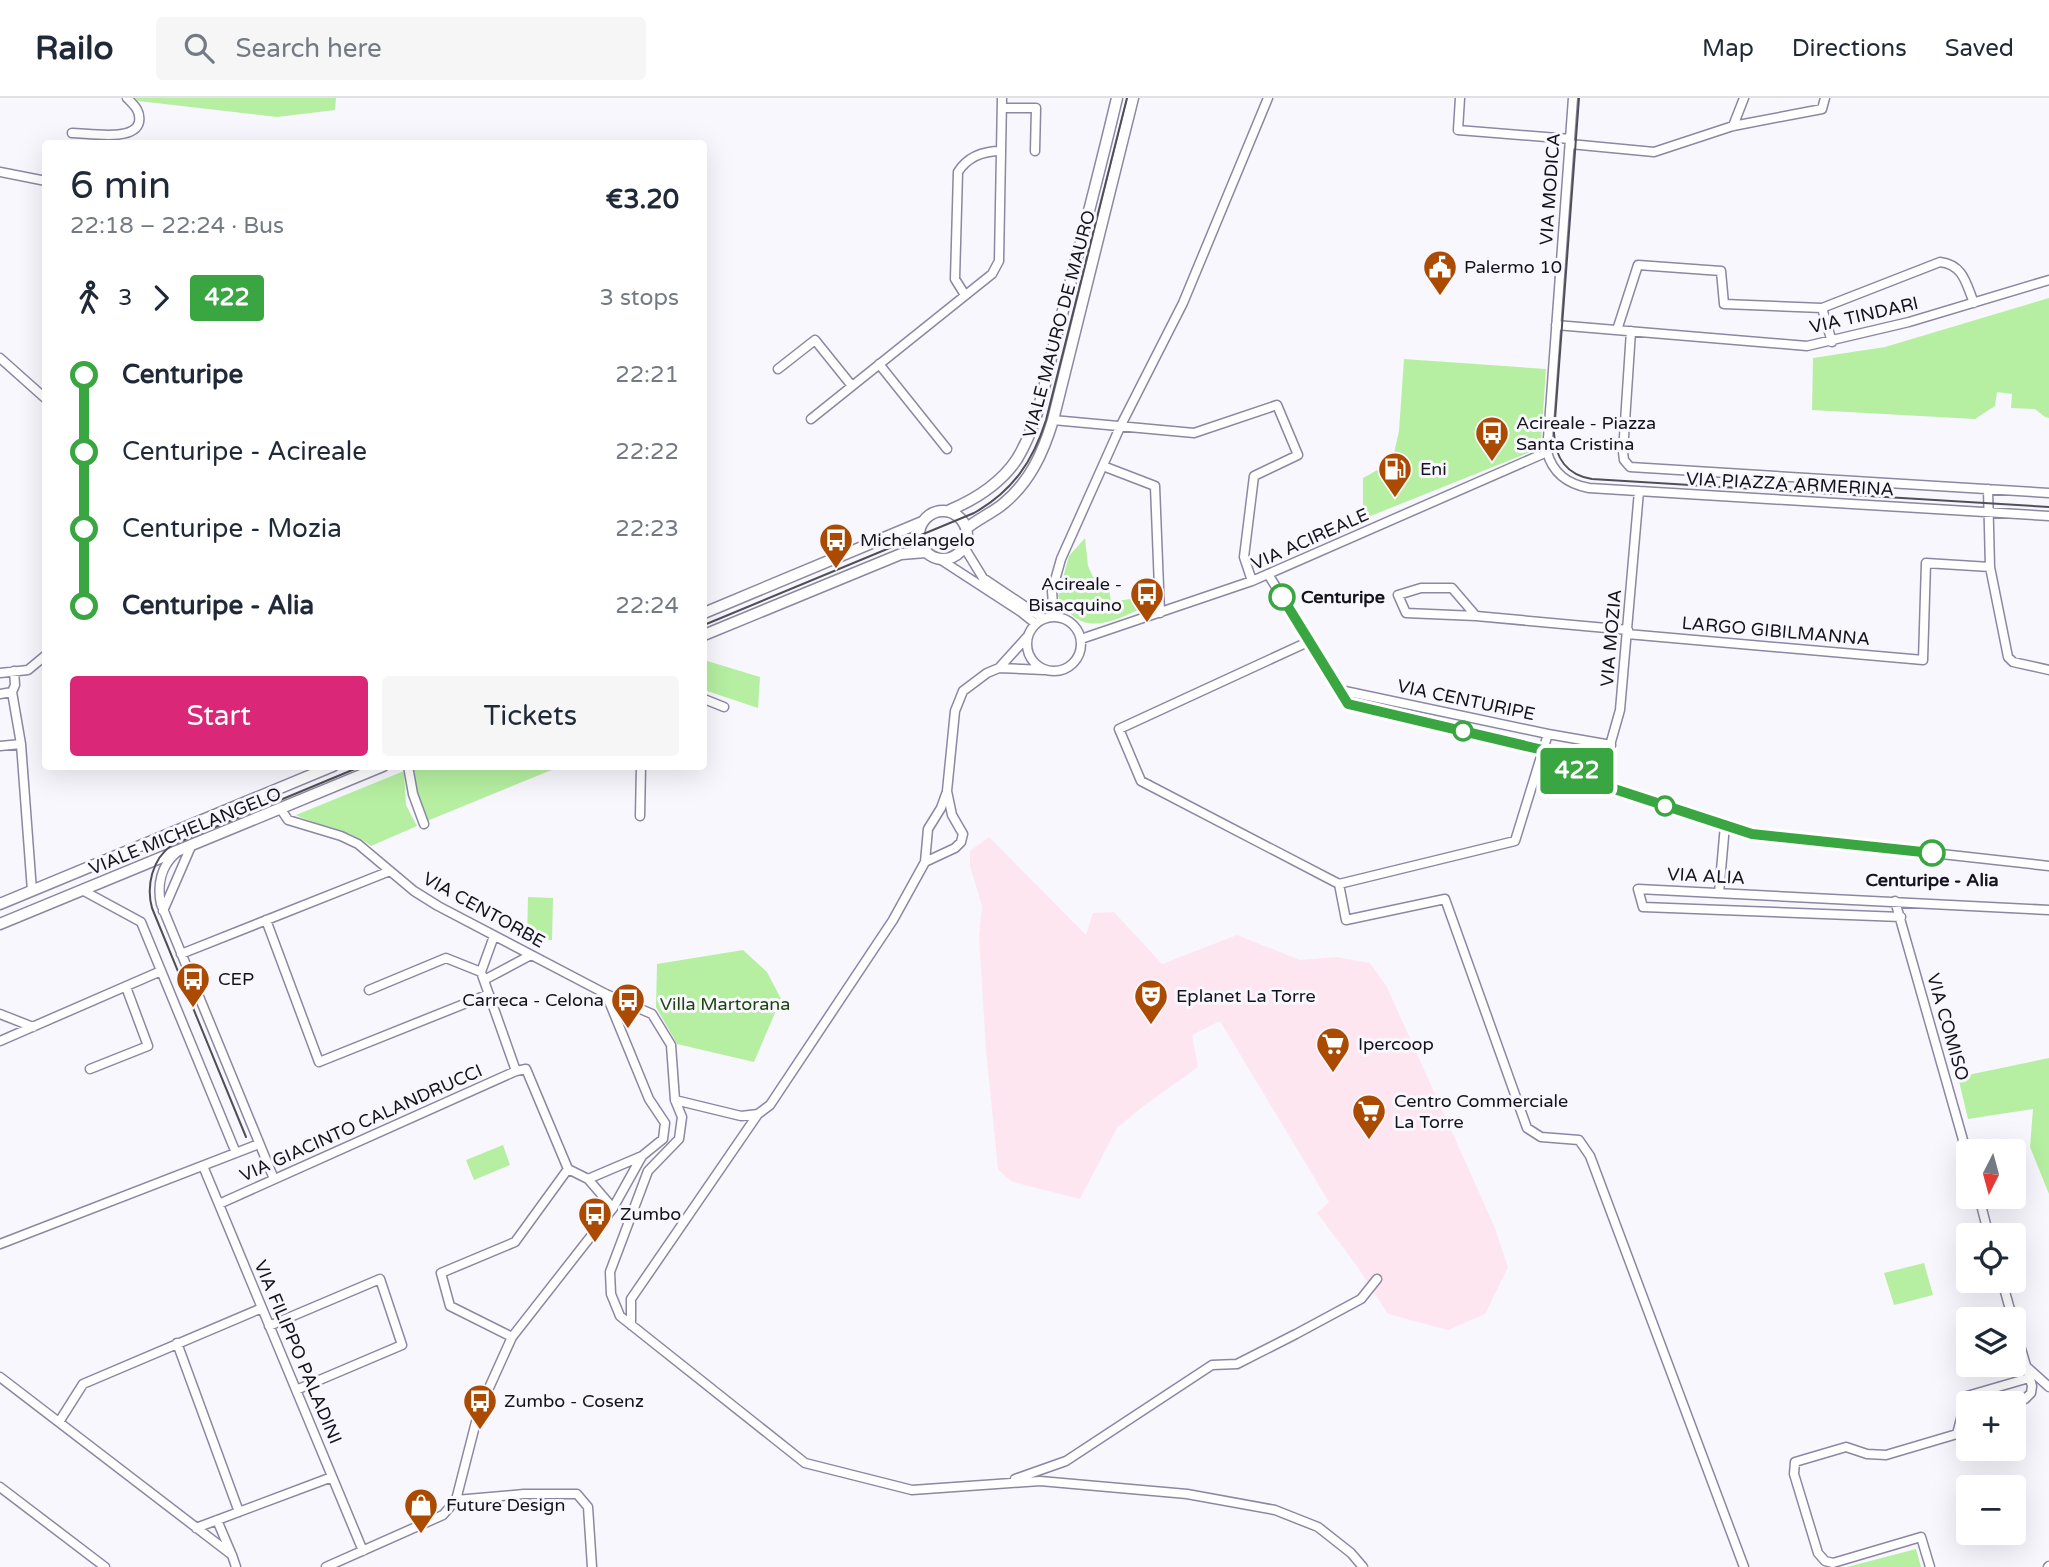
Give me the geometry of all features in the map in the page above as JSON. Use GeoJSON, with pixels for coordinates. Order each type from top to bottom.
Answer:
{"type":"FeatureCollection","features":[{"type":"Feature","properties":{"kind":"street"},"geometry":{"type":"LineString","coordinates":[[72,133],[121,135],[136,130],[139,110],[127,98]]}},
{"type":"Feature","properties":{"kind":"street"},"geometry":{"type":"LineString","coordinates":[[811,419],[992,274],[999,261],[1002,98]]}},
{"type":"Feature","properties":{"kind":"street","name":"VIALE MAURO DE MAURO"},"geometry":{"type":"LineString","coordinates":[[950,510],[980,495],[999,480],[1017,458],[1029,433],[1117,98]]}},
{"type":"Feature","properties":{"kind":"street","name":"VIALE MAURO DE MAURO"},"geometry":{"type":"LineString","coordinates":[[967,528],[1004,503],[1020,487],[1037,463],[1052,420],[1133,98]]}},
{"type":"Feature","properties":{"kind":"street"},"geometry":{"type":"LineString","coordinates":[[1054,617],[1054,577],[1121,425],[1183,303],[1268,98]]}},
{"type":"Feature","properties":{"kind":"street"},"geometry":{"type":"LineString","coordinates":[[1460,98],[1458,130],[1654,152],[1734,126],[1822,109],[1825,98]]}},
{"type":"Feature","properties":{"kind":"street","name":"VIA MODICA"},"geometry":{"type":"LineString","coordinates":[[1547,452],[1573,98]]}},
{"type":"Feature","properties":{"kind":"street"},"geometry":{"type":"LineString","coordinates":[[1734,126],[1744,98]]}},
{"type":"Feature","properties":{"kind":"street"},"geometry":{"type":"LineString","coordinates":[[1002,108],[1036,108],[1035,151]]}},
{"type":"Feature","properties":{"kind":"street"},"geometry":{"type":"LineString","coordinates":[[965,295],[955,279],[958,172],[964,162],[986,151],[1001,151]]}},
{"type":"Feature","properties":{"kind":"street"},"geometry":{"type":"LineString","coordinates":[[0,172],[42,180]]}},
{"type":"Feature","properties":{"kind":"street"},"geometry":{"type":"LineString","coordinates":[[1617,330],[1638,265],[1721,271],[1724,304],[1822,309],[1940,262],[1951,263],[1961,272],[1974,303]]}},
{"type":"Feature","properties":{"kind":"street","name":"VIA TINDARI"},"geometry":{"type":"LineString","coordinates":[[1556,325],[1807,346],[1832,342],[2049,280]]}},
{"type":"Feature","properties":{"kind":"street"},"geometry":{"type":"LineString","coordinates":[[1822,309],[1832,342]]}},
{"type":"Feature","properties":{"kind":"street","name":"VIA PIAZZA ARMERINA"},"geometry":{"type":"LineString","coordinates":[[1631,331],[1623,441],[1625,460],[1630,467],[2049,493]]}},
{"type":"Feature","properties":{"kind":"street"},"geometry":{"type":"LineString","coordinates":[[778,369],[815,340],[852,386]]}},
{"type":"Feature","properties":{"kind":"street"},"geometry":{"type":"LineString","coordinates":[[0,358],[42,395]]}},
{"type":"Feature","properties":{"kind":"street"},"geometry":{"type":"LineString","coordinates":[[879,364],[947,449]]}},
{"type":"Feature","properties":{"kind":"street"},"geometry":{"type":"LineString","coordinates":[[1052,420],[1194,433],[1277,405],[1298,455],[1254,476],[1244,557],[1252,581]]}},
{"type":"Feature","properties":{"kind":"street","name":"VIA PIAZZA ARMERINA"},"geometry":{"type":"LineString","coordinates":[[1547,452],[1560,477],[1577,486],[2049,516]]}},
{"type":"Feature","properties":{"kind":"street","name":"VIA ACIREALE"},"geometry":{"type":"LineString","coordinates":[[1080,639],[1268,575],[1547,452]]}},
{"type":"Feature","properties":{"kind":"street"},"geometry":{"type":"LineString","coordinates":[[1103,466],[1155,486],[1160,613]]}},
{"type":"Feature","properties":{"kind":"street"},"geometry":{"type":"LineString","coordinates":[[1988,489],[1990,567],[2008,657],[2013,662],[2049,670]]}},
{"type":"Feature","properties":{"kind":"street","name":"VIA MOZIA"},"geometry":{"type":"LineString","coordinates":[[1599,784],[1620,710],[1639,491]]}},
{"type":"Feature","properties":{"kind":"street"},"geometry":{"type":"LineString","coordinates":[[707,611],[922,522],[934,512],[950,510],[967,528],[967,538],[964,547],[953,557],[938,558]]}},
{"type":"Feature","properties":{"kind":"street"},"geometry":{"type":"LineString","coordinates":[[922,522],[919,536],[926,552]]}},
{"type":"Feature","properties":{"kind":"street"},"geometry":{"type":"LineString","coordinates":[[964,547],[983,578],[1040,621]]}},
{"type":"Feature","properties":{"kind":"street"},"geometry":{"type":"LineString","coordinates":[[707,634],[901,554],[926,552],[1040,621]]}},
{"type":"Feature","properties":{"kind":"street","name":"LARGO GIBILMANNA"},"geometry":{"type":"LineString","coordinates":[[1476,616],[1452,588],[1421,589],[1398,595],[1406,613],[1476,616],[1923,660],[1926,563],[1990,567]]}},
{"type":"Feature","properties":{"kind":"street"},"geometry":{"type":"LineString","coordinates":[[1268,575],[1348,704],[1543,750],[1599,784],[1752,834],[2049,866]]}},
{"type":"Feature","properties":{"kind":"street"},"geometry":{"type":"LineString","coordinates":[[631,1325],[631,1298],[758,1114],[770,1105],[778,1094],[898,911],[925,862],[928,829],[941,808],[947,791],[955,711],[963,691],[987,673],[999,668],[1060,671],[1074,663],[1079,656],[1080,639],[1071,624],[1054,617],[1040,621],[999,668]]}},
{"type":"Feature","properties":{"kind":"street"},"geometry":{"type":"LineString","coordinates":[[1027,637],[1026,645],[1031,660],[1044,670]]}},
{"type":"Feature","properties":{"kind":"street"},"geometry":{"type":"LineString","coordinates":[[1310,641],[1119,729],[1141,781],[1339,884],[1346,920],[1445,900],[1527,1128],[1541,1138],[1579,1140],[1590,1156],[1744,1567]]}},
{"type":"Feature","properties":{"kind":"street"},"geometry":{"type":"LineString","coordinates":[[0,673],[28,670],[42,658]]}},
{"type":"Feature","properties":{"kind":"street"},"geometry":{"type":"LineString","coordinates":[[14,671],[15,685],[12,692],[21,744],[32,891]]}},
{"type":"Feature","properties":{"kind":"street","name":"VIA CENTURIPE"},"geometry":{"type":"LineString","coordinates":[[1339,884],[1515,841],[1548,734],[1340,690]]}},
{"type":"Feature","properties":{"kind":"street"},"geometry":{"type":"LineString","coordinates":[[0,694],[12,692]]}},
{"type":"Feature","properties":{"kind":"street"},"geometry":{"type":"LineString","coordinates":[[707,700],[724,706]]}},
{"type":"Feature","properties":{"kind":"street"},"geometry":{"type":"LineString","coordinates":[[1548,734],[1611,745]]}},
{"type":"Feature","properties":{"kind":"street"},"geometry":{"type":"LineString","coordinates":[[0,746],[21,744]]}},
{"type":"Feature","properties":{"kind":"street","name":"VIALE MICHELANGELO"},"geometry":{"type":"LineString","coordinates":[[0,904],[323,770]]}},
{"type":"Feature","properties":{"kind":"street","name":"VIALE MICHELANGELO"},"geometry":{"type":"LineString","coordinates":[[0,924],[373,770]]}},
{"type":"Feature","properties":{"kind":"street"},"geometry":{"type":"LineString","coordinates":[[409,770],[413,794],[424,824]]}},
{"type":"Feature","properties":{"kind":"street"},"geometry":{"type":"LineString","coordinates":[[640,816],[641,770]]}},
{"type":"Feature","properties":{"kind":"street"},"geometry":{"type":"LineString","coordinates":[[925,862],[956,848],[961,842],[963,834],[952,815],[947,791]]}},
{"type":"Feature","properties":{"kind":"street","name":"VIA CENTORBE"},"geometry":{"type":"LineString","coordinates":[[280,808],[288,820],[351,840],[438,906],[606,995],[652,1014],[671,1045],[675,1100],[682,1117],[679,1139],[648,1171],[610,1272],[611,1294],[621,1316],[631,1325],[805,1463],[912,1490],[1040,1481],[1187,1494],[1275,1510],[1318,1527],[1351,1553],[1363,1567]]}},
{"type":"Feature","properties":{"kind":"street"},"geometry":{"type":"LineString","coordinates":[[932,821],[942,817],[952,819],[960,825]]}},
{"type":"Feature","properties":{"kind":"street"},"geometry":{"type":"LineString","coordinates":[[1719,893],[1725,825]]}},
{"type":"Feature","properties":{"kind":"street"},"geometry":{"type":"LineString","coordinates":[[927,837],[931,845],[938,850],[948,851]]}},
{"type":"Feature","properties":{"kind":"street"},"geometry":{"type":"LineString","coordinates":[[163,911],[191,844]]}},
{"type":"Feature","properties":{"kind":"street"},"geometry":{"type":"LineString","coordinates":[[180,849],[163,870],[159,889],[163,911],[274,1179]]}},
{"type":"Feature","properties":{"kind":"street"},"geometry":{"type":"LineString","coordinates":[[181,954],[390,871]]}},
{"type":"Feature","properties":{"kind":"street","name":"VIA ALIA"},"geometry":{"type":"LineString","coordinates":[[1901,917],[1643,907],[1638,889],[2049,910]]}},
{"type":"Feature","properties":{"kind":"street"},"geometry":{"type":"LineString","coordinates":[[82,890],[141,922],[236,1153]]}},
{"type":"Feature","properties":{"kind":"street","name":"VIA COMISO"},"geometry":{"type":"LineString","coordinates":[[1895,901],[1963,1139]]}},
{"type":"Feature","properties":{"kind":"street"},"geometry":{"type":"LineString","coordinates":[[266,920],[320,1062],[489,995]]}},
{"type":"Feature","properties":{"kind":"street"},"geometry":{"type":"LineString","coordinates":[[494,936],[483,976],[516,1071],[526,1069],[568,1169],[587,1179],[613,1208]]}},
{"type":"Feature","properties":{"kind":"street"},"geometry":{"type":"LineString","coordinates":[[369,990],[446,958],[483,976],[531,955]]}},
{"type":"Feature","properties":{"kind":"street"},"geometry":{"type":"LineString","coordinates":[[0,1041],[161,971]]}},
{"type":"Feature","properties":{"kind":"street"},"geometry":{"type":"LineString","coordinates":[[90,1069],[148,1046],[126,986]]}},
{"type":"Feature","properties":{"kind":"street"},"geometry":{"type":"LineString","coordinates":[[587,1179],[642,1156],[663,1139],[665,1123],[649,1099],[606,995]]}},
{"type":"Feature","properties":{"kind":"street"},"geometry":{"type":"LineString","coordinates":[[0,1014],[33,1027]]}},
{"type":"Feature","properties":{"kind":"street","name":"VIA GIACINTO CALANDRUCCI"},"geometry":{"type":"LineString","coordinates":[[219,1204],[516,1071]]}},
{"type":"Feature","properties":{"kind":"street"},"geometry":{"type":"LineString","coordinates":[[675,1100],[741,1116],[758,1114]]}},
{"type":"Feature","properties":{"kind":"street"},"geometry":{"type":"LineString","coordinates":[[0,1244],[259,1144]]}},
{"type":"Feature","properties":{"kind":"street"},"geometry":{"type":"LineString","coordinates":[[326,1567],[443,1516],[456,1500],[479,1410],[512,1337],[613,1208],[642,1156]]}},
{"type":"Feature","properties":{"kind":"street","name":"VIA FILIPPO PALADINI"},"geometry":{"type":"LineString","coordinates":[[203,1166],[363,1551]]}},
{"type":"Feature","properties":{"kind":"street"},"geometry":{"type":"LineString","coordinates":[[512,1337],[450,1306],[441,1273],[515,1242],[568,1169]]}},
{"type":"Feature","properties":{"kind":"street"},"geometry":{"type":"LineString","coordinates":[[270,1325],[380,1279],[402,1345],[296,1390]]}},
{"type":"Feature","properties":{"kind":"street"},"geometry":{"type":"LineString","coordinates":[[1002,1484],[1066,1461],[1212,1365],[1237,1364],[1361,1299],[1377,1279]]}},
{"type":"Feature","properties":{"kind":"street"},"geometry":{"type":"LineString","coordinates":[[59,1422],[83,1384],[262,1308]]}},
{"type":"Feature","properties":{"kind":"street"},"geometry":{"type":"LineString","coordinates":[[177,1343],[239,1512]]}},
{"type":"Feature","properties":{"kind":"street"},"geometry":{"type":"LineString","coordinates":[[2026,1366],[2031,1393],[2026,1398]]}},
{"type":"Feature","properties":{"kind":"street"},"geometry":{"type":"LineString","coordinates":[[2026,1366],[2049,1387]]}},
{"type":"Feature","properties":{"kind":"street"},"geometry":{"type":"LineString","coordinates":[[0,1377],[232,1555]]}},
{"type":"Feature","properties":{"kind":"street"},"geometry":{"type":"LineString","coordinates":[[1984,1391],[2029,1378]]}},
{"type":"Feature","properties":{"kind":"street"},"geometry":{"type":"LineString","coordinates":[[1930,1567],[1921,1536],[1833,1563],[1825,1561],[1818,1553],[1793,1467],[1795,1462],[1846,1447],[1867,1454],[1886,1455],[1956,1434]]}},
{"type":"Feature","properties":{"kind":"street"},"geometry":{"type":"LineString","coordinates":[[196,1528],[332,1477]]}},
{"type":"Feature","properties":{"kind":"street"},"geometry":{"type":"LineString","coordinates":[[0,1486],[105,1567]]}},
{"type":"Feature","properties":{"kind":"street"},"geometry":{"type":"LineString","coordinates":[[456,1500],[524,1494],[576,1494],[588,1507],[592,1567]]}},
{"type":"Feature","properties":{"kind":"street"},"geometry":{"type":"LineString","coordinates":[[216,1520],[236,1567]]}},
{"type":"Feature","properties":{"kind":"shaded area"},"geometry":{"type":"Polygon","coordinates":[[[989,837],[1086,935],[1093,913],[1114,912],[1162,964],[1237,935],[1300,960],[1337,957],[1370,963],[1387,987],[1495,1228],[1508,1267],[1485,1314],[1448,1330],[1388,1314],[1357,1266],[1317,1213],[1329,1202],[1220,1021],[1192,1035],[1198,1067],[1117,1128],[1080,1199],[1013,1182],[1006,1177],[998,1169],[986,1050],[979,936],[982,906],[970,866],[970,851],[989,837]]]}},
{"type":"Feature","properties":{"kind":"green space"},"geometry":{"type":"Polygon","coordinates":[[[135,98],[336,98],[335,110],[277,117],[138,101],[135,98]]]}},
{"type":"Feature","properties":{"kind":"green space"},"geometry":{"type":"Polygon","coordinates":[[[2049,298],[2049,418],[2035,409],[2011,408],[2012,394],[1997,392],[1995,406],[1975,419],[1812,410],[1813,358],[1885,347],[2049,298]]]}},
{"type":"Feature","properties":{"kind":"green space"},"geometry":{"type":"Polygon","coordinates":[[[1404,359],[1546,369],[1541,442],[1538,449],[1363,519],[1363,478],[1392,462],[1399,431],[1404,359]]]}},
{"type":"Feature","properties":{"kind":"green space"},"geometry":{"type":"Polygon","coordinates":[[[1085,538],[1088,566],[1093,577],[1102,579],[1109,588],[1111,602],[1130,599],[1145,591],[1156,602],[1102,623],[1078,619],[1068,611],[1058,596],[1069,556],[1085,538]]]}},
{"type":"Feature","properties":{"kind":"green space"},"geometry":{"type":"Polygon","coordinates":[[[707,661],[760,677],[758,708],[707,691],[707,661]]]}},
{"type":"Feature","properties":{"kind":"green space"},"geometry":{"type":"Polygon","coordinates":[[[413,770],[552,770],[427,821],[415,795],[413,770]]]}},
{"type":"Feature","properties":{"kind":"green space"},"geometry":{"type":"Polygon","coordinates":[[[404,771],[406,805],[417,826],[371,846],[353,835],[296,815],[404,771]]]}},
{"type":"Feature","properties":{"kind":"green space"},"geometry":{"type":"Polygon","coordinates":[[[528,897],[553,898],[552,940],[527,939],[528,897]]]}},
{"type":"Feature","properties":{"kind":"green space","name":"Villa Martorana"},"geometry":{"type":"Polygon","coordinates":[[[743,950],[767,972],[781,999],[754,1062],[677,1044],[656,1007],[657,964],[743,950]]]}},
{"type":"Feature","properties":{"kind":"green space"},"geometry":{"type":"Polygon","coordinates":[[[2049,1058],[2049,1194],[2030,1147],[2033,1109],[1968,1119],[1958,1077],[2049,1058]]]}},
{"type":"Feature","properties":{"kind":"green space"},"geometry":{"type":"Polygon","coordinates":[[[503,1145],[510,1165],[474,1180],[466,1160],[503,1145]]]}},
{"type":"Feature","properties":{"kind":"green space"},"geometry":{"type":"Polygon","coordinates":[[[1924,1263],[1933,1295],[1894,1305],[1884,1273],[1924,1263]]]}},
{"type":"Feature","properties":{"kind":"green space"},"geometry":{"type":"Polygon","coordinates":[[[1916,1549],[1921,1567],[1847,1567],[1916,1549]]]}},
{"type":"Feature","properties":{"kind":"tram line"},"geometry":{"type":"LineString","coordinates":[[707,624],[974,513],[1000,495],[1020,474],[1035,449],[1046,420],[1127,98]]}},
{"type":"Feature","properties":{"kind":"tram line"},"geometry":{"type":"LineString","coordinates":[[1579,98],[1554,433],[1557,450],[1569,469],[1592,479],[2049,507]]}},
{"type":"Feature","properties":{"kind":"tram line"},"geometry":{"type":"LineString","coordinates":[[246,1137],[152,908],[152,874],[155,865],[172,845],[352,770]]}},
{"type":"Feature","properties":{"kind":"bus line","name":"422"},"geometry":{"type":"LineString","coordinates":[[1282,597],[1348,704],[1543,750],[1599,784],[1752,834],[1932,853]]}},
{"type":"Feature","properties":{"kind":"place","name":"Palermo 10"},"geometry":{"type":"Point","coordinates":[1440,297]}},
{"type":"Feature","properties":{"kind":"place","name":"Acireale - Piazza Santa Cristina"},"geometry":{"type":"Point","coordinates":[1492,463]}},
{"type":"Feature","properties":{"kind":"place","name":"Eni"},"geometry":{"type":"Point","coordinates":[1395,499]}},
{"type":"Feature","properties":{"kind":"place","name":"Michelangelo"},"geometry":{"type":"Point","coordinates":[836,570]}},
{"type":"Feature","properties":{"kind":"place","name":"Centuripe"},"geometry":{"type":"Point","coordinates":[1282,597]}},
{"type":"Feature","properties":{"kind":"place","name":"Acireale - Bisacquino"},"geometry":{"type":"Point","coordinates":[1147,624]}},
{"type":"Feature","properties":{"kind":"place","name":"Centuripe - Alia"},"geometry":{"type":"Point","coordinates":[1932,853]}},
{"type":"Feature","properties":{"kind":"place","name":"CEP"},"geometry":{"type":"Point","coordinates":[193,1009]}},
{"type":"Feature","properties":{"kind":"place","name":"Eplanet La Torre"},"geometry":{"type":"Point","coordinates":[1151,1026]}},
{"type":"Feature","properties":{"kind":"place","name":"Carreca - Celona"},"geometry":{"type":"Point","coordinates":[628,1030]}},
{"type":"Feature","properties":{"kind":"place","name":"Ipercoop"},"geometry":{"type":"Point","coordinates":[1333,1074]}},
{"type":"Feature","properties":{"kind":"place","name":"Centro Commerciale La Torre"},"geometry":{"type":"Point","coordinates":[1369,1141]}},
{"type":"Feature","properties":{"kind":"place","name":"Zumbo"},"geometry":{"type":"Point","coordinates":[595,1244]}},
{"type":"Feature","properties":{"kind":"place","name":"Zumbo - Cosenz"},"geometry":{"type":"Point","coordinates":[480,1431]}},
{"type":"Feature","properties":{"kind":"place","name":"Future Design"},"geometry":{"type":"Point","coordinates":[421,1535]}}]}
